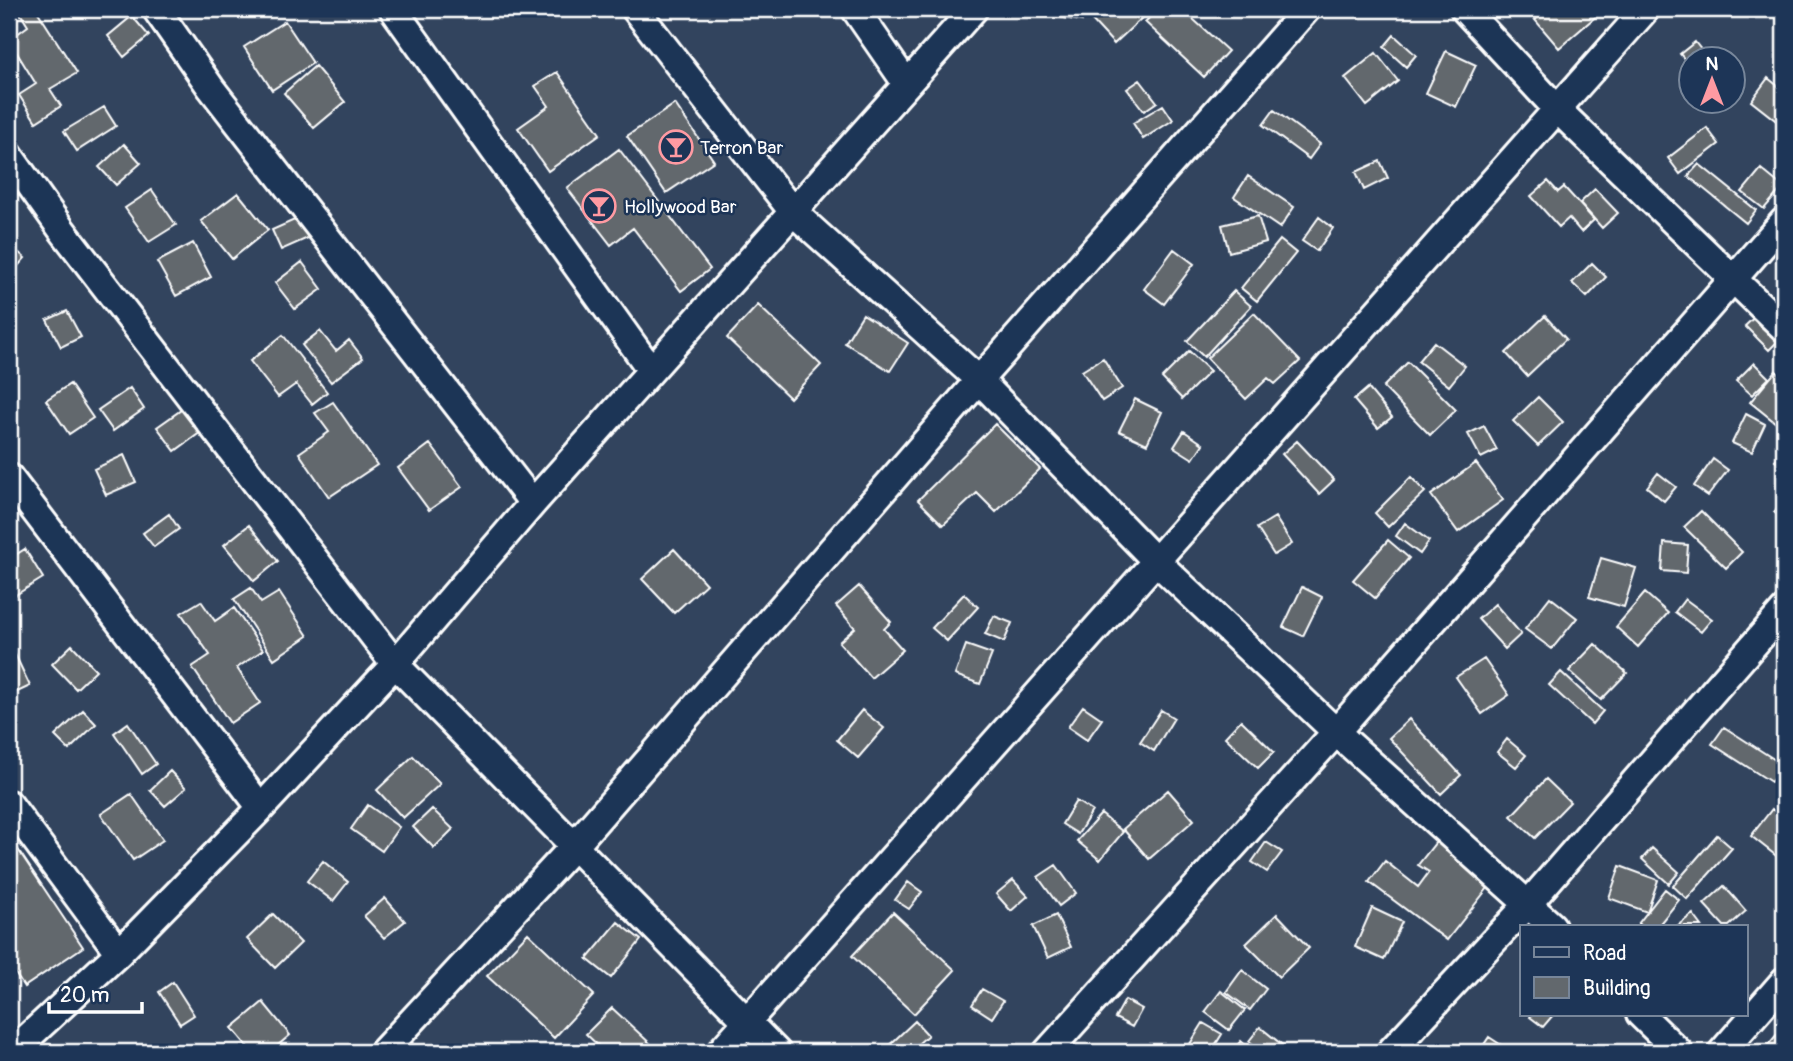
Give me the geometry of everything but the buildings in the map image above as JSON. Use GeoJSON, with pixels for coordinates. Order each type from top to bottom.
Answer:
{"type":"FeatureCollection","features":[{"type":"Feature","properties":{"kind":"street"},"geometry":{"type":"LineString","coordinates":[[156,9],[211,88],[533,503]]}},
{"type":"Feature","properties":{"kind":"street"},"geometry":{"type":"LineString","coordinates":[[393,9],[651,370]]}},
{"type":"Feature","properties":{"kind":"street"},"geometry":{"type":"LineString","coordinates":[[635,9],[793,212],[979,380],[1156,561],[1336,732],[1551,925]]}},
{"type":"Feature","properties":{"kind":"street"},"geometry":{"type":"LineString","coordinates":[[856,9],[906,83]]}},
{"type":"Feature","properties":{"kind":"street"},"geometry":{"type":"LineString","coordinates":[[12,1052],[119,953],[261,808],[395,664],[533,503],[974,9]]}},
{"type":"Feature","properties":{"kind":"street"},"geometry":{"type":"LineString","coordinates":[[383,1052],[574,846],[979,380],[1307,9]]}},
{"type":"Feature","properties":{"kind":"street"},"geometry":{"type":"LineString","coordinates":[[1464,9],[1557,109],[1784,328]]}},
{"type":"Feature","properties":{"kind":"street"},"geometry":{"type":"LineString","coordinates":[[720,1052],[1646,9]]}},
{"type":"Feature","properties":{"kind":"street"},"geometry":{"type":"LineString","coordinates":[[9,155],[71,241],[395,664],[777,1052]]}},
{"type":"Feature","properties":{"kind":"street"},"geometry":{"type":"LineString","coordinates":[[1047,1052],[1336,732],[1784,221]]}},
{"type":"Feature","properties":{"kind":"street"},"geometry":{"type":"LineString","coordinates":[[9,477],[261,808]]}},
{"type":"Feature","properties":{"kind":"street"},"geometry":{"type":"LineString","coordinates":[[1390,1052],[1529,903],[1784,610]]}},
{"type":"Feature","properties":{"kind":"street"},"geometry":{"type":"LineString","coordinates":[[9,804],[119,953]]}},
{"type":"Feature","properties":{"kind":"street"},"geometry":{"type":"LineString","coordinates":[[1722,1052],[1784,981]]}},
{"type":"Feature","properties":{"kind":"street"},"geometry":{"type":"LineString","coordinates":[[1642,1016],[1679,1052]]}},
{"type":"Feature","properties":{"kind":"place","name":"Terron Bar"},"geometry":{"type":"Point","coordinates":[676,147]}},
{"type":"Feature","properties":{"kind":"place","name":"Hollywood Bar"},"geometry":{"type":"Point","coordinates":[599,206]}}]}
